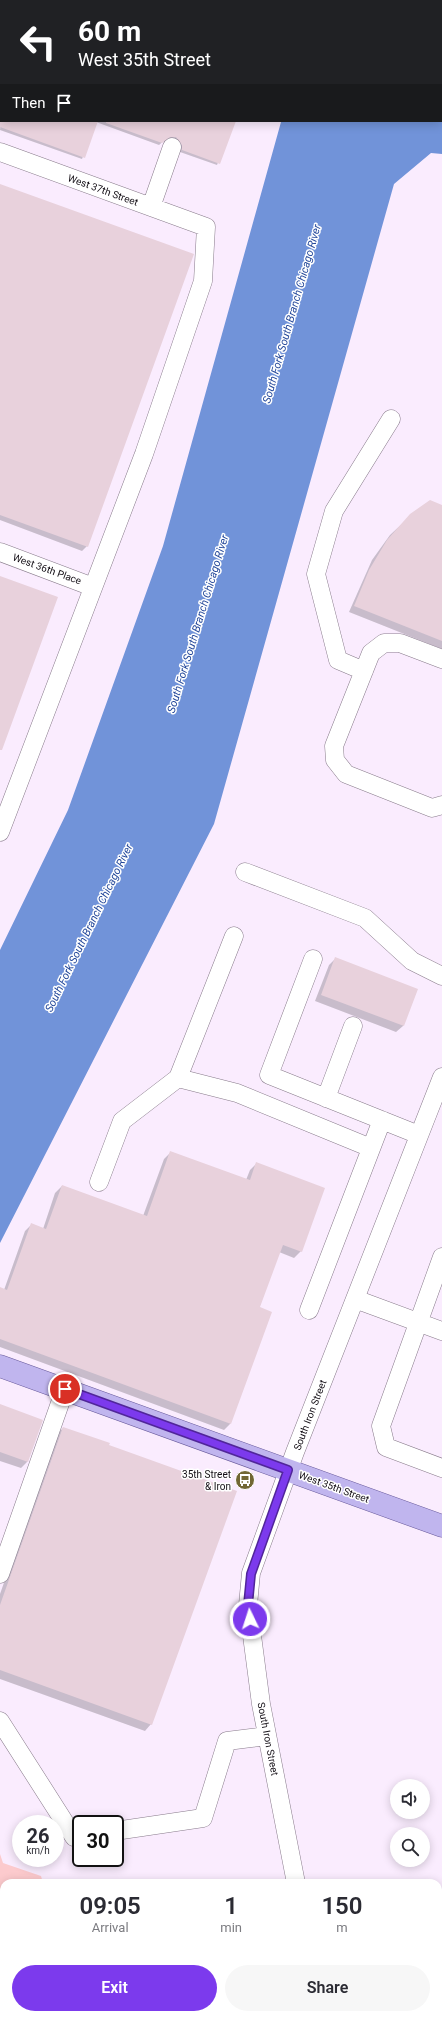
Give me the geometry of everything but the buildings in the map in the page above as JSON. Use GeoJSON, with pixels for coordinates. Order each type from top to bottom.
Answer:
{"type":"FeatureCollection","features":[{"type":"Feature","properties":{"kind":"main road","name":"West 35th Street"},"geometry":{"type":"LineString","coordinates":[[0,1366],[442,1526]]}},
{"type":"Feature","properties":{"kind":"street"},"geometry":{"type":"LineString","coordinates":[[151,207],[172,147]]}},
{"type":"Feature","properties":{"kind":"street","name":"West 37th Street"},"geometry":{"type":"LineString","coordinates":[[0,152],[206,227],[203,281],[144,454],[93,586]]}},
{"type":"Feature","properties":{"kind":"street"},"geometry":{"type":"LineString","coordinates":[[364,671],[338,660],[316,574],[334,511],[392,419]]}},
{"type":"Feature","properties":{"kind":"street","name":"West 36th Place"},"geometry":{"type":"LineString","coordinates":[[0,552],[93,586]]}},
{"type":"Feature","properties":{"kind":"street"},"geometry":{"type":"LineString","coordinates":[[0,832],[93,586]]}},
{"type":"Feature","properties":{"kind":"street"},"geometry":{"type":"LineString","coordinates":[[442,659],[400,643],[384,643],[371,653],[334,746],[335,760],[346,774],[432,808],[442,805]]}},
{"type":"Feature","properties":{"kind":"street"},"geometry":{"type":"LineString","coordinates":[[245,872],[365,918],[412,961],[442,976]]}},
{"type":"Feature","properties":{"kind":"street"},"geometry":{"type":"LineString","coordinates":[[100,1182],[122,1121],[178,1078],[234,936]]}},
{"type":"Feature","properties":{"kind":"street"},"geometry":{"type":"LineString","coordinates":[[313,959],[269,1075],[419,1135]]}},
{"type":"Feature","properties":{"kind":"street"},"geometry":{"type":"LineString","coordinates":[[326,1098],[353,1026]]}},
{"type":"Feature","properties":{"kind":"street","name":"South Iron Street"},"geometry":{"type":"LineString","coordinates":[[295,1879],[261,1704],[248,1605],[251,1574],[288,1470],[442,1077]]}},
{"type":"Feature","properties":{"kind":"street"},"geometry":{"type":"LineString","coordinates":[[178,1078],[238,1093],[371,1148]]}},
{"type":"Feature","properties":{"kind":"street"},"geometry":{"type":"LineString","coordinates":[[309,1310],[382,1120]]}},
{"type":"Feature","properties":{"kind":"street"},"geometry":{"type":"LineString","coordinates":[[442,1257],[381,1426],[386,1447],[442,1468]]}},
{"type":"Feature","properties":{"kind":"street"},"geometry":{"type":"LineString","coordinates":[[355,1299],[442,1331]]}},
{"type":"Feature","properties":{"kind":"street"},"geometry":{"type":"LineString","coordinates":[[0,1574],[65,1389]]}},
{"type":"Feature","properties":{"kind":"street"},"geometry":{"type":"LineString","coordinates":[[0,1721],[72,1834]]}},
{"type":"Feature","properties":{"kind":"street"},"geometry":{"type":"LineString","coordinates":[[124,1830],[203,1818],[227,1740],[267,1736]]}},
{"type":"Feature","properties":{"kind":"shaded area"},"geometry":{"type":"Polygon","coordinates":[[[0,1854],[3,1863],[41,1876],[42,1879],[0,1879],[0,1854]]]}},
{"type":"Feature","properties":{"kind":"water","name":"South Fork South Branch Chicago River"},"geometry":{"type":"Polygon","coordinates":[[[281,122],[442,122],[442,154],[431,153],[394,184],[214,824],[0,1243],[0,950],[68,810],[163,546],[281,122]]]}},
{"type":"Feature","properties":{"kind":"place","name":"35th Street & Iron"},"geometry":{"type":"Point","coordinates":[245,1480]}},
{"type":"Feature","properties":{"kind":"route"},"geometry":{"type":"LineString","coordinates":[[65,1389],[288,1470],[251,1574],[248,1605],[250,1619]]}}]}
